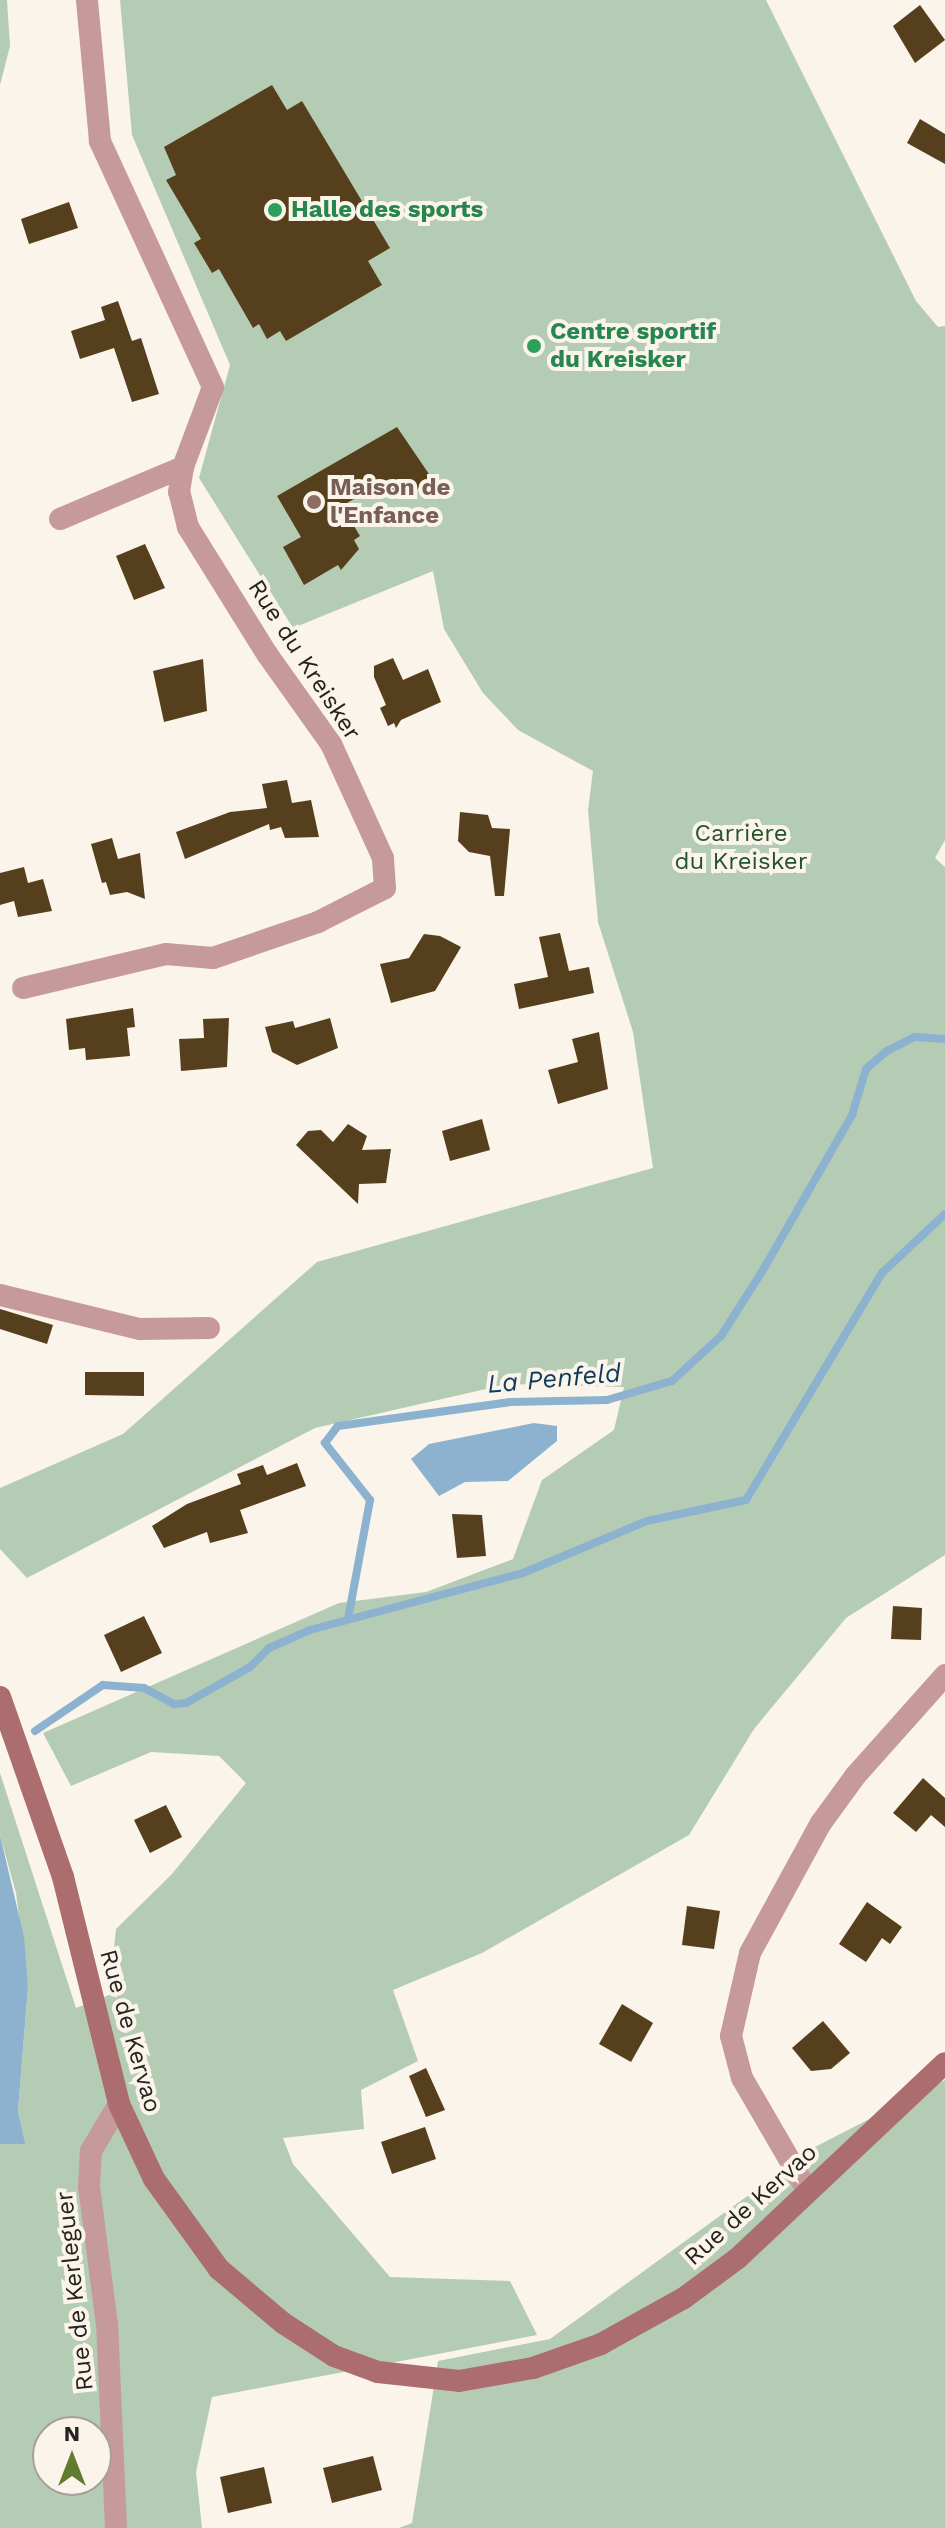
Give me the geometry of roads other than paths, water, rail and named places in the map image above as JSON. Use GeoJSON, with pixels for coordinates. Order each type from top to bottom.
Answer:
{"type":"FeatureCollection","features":[{"type":"Feature","properties":{"kind":"main road","name":"Rue de Kervao"},"geometry":{"type":"LineString","coordinates":[[0,1697],[18,1739],[63,1877],[119,2104],[154,2179],[219,2269],[283,2323],[334,2356],[378,2372],[459,2381],[533,2368],[601,2344],[684,2298],[738,2258],[945,2063]]}},
{"type":"Feature","properties":{"kind":"street","name":"Rue du Kreisker"},"geometry":{"type":"LineString","coordinates":[[23,988],[166,954],[213,958],[318,922],[385,888],[383,858],[331,744],[267,654],[188,527],[179,492],[183,467],[213,387],[100,141],[87,0]]}},
{"type":"Feature","properties":{"kind":"street"},"geometry":{"type":"LineString","coordinates":[[60,519],[183,467]]}},
{"type":"Feature","properties":{"kind":"street"},"geometry":{"type":"LineString","coordinates":[[0,1295],[140,1329],[209,1328]]}},
{"type":"Feature","properties":{"kind":"street"},"geometry":{"type":"LineString","coordinates":[[807,2190],[742,2078],[731,2036],[750,1953],[821,1823],[856,1775],[945,1675]]}},
{"type":"Feature","properties":{"kind":"street","name":"Rue de Kerleguer"},"geometry":{"type":"LineString","coordinates":[[116,2528],[107,2325],[89,2187],[91,2151],[119,2104]]}},
{"type":"Feature","properties":{"kind":"water"},"geometry":{"type":"Polygon","coordinates":[[[534,1423],[557,1426],[557,1441],[508,1481],[465,1482],[439,1496],[411,1459],[429,1444],[534,1423]]]}},
{"type":"Feature","properties":{"kind":"water"},"geometry":{"type":"Polygon","coordinates":[[[0,1835],[24,1937],[28,1987],[18,2111],[25,2144],[0,2144],[0,1835]]]}},
{"type":"Feature","properties":{"kind":"waterway","name":"La Penfeld"},"geometry":{"type":"LineString","coordinates":[[348,1619],[370,1500],[325,1443],[338,1426],[510,1402],[607,1400],[672,1381],[721,1336],[763,1270],[852,1115],[866,1069],[887,1051],[915,1037],[945,1039]]}},
{"type":"Feature","properties":{"kind":"waterway","name":"La Penfeld"},"geometry":{"type":"LineString","coordinates":[[35,1731],[103,1685],[144,1688],[174,1704],[186,1703],[250,1667],[269,1648],[310,1630],[523,1573],[647,1521],[746,1500],[882,1273],[945,1214]]}},
{"type":"Feature","properties":{"kind":"place","name":"Halle des sports"},"geometry":{"type":"Point","coordinates":[275,210]}},
{"type":"Feature","properties":{"kind":"place","name":"Centre sportif du Kreisker"},"geometry":{"type":"Point","coordinates":[534,346]}},
{"type":"Feature","properties":{"kind":"place","name":"Maison de l'Enfance"},"geometry":{"type":"Point","coordinates":[314,502]}},
{"type":"Feature","properties":{"kind":"park label","name":"Carrière du Kreisker"},"geometry":{"type":"Point","coordinates":[741,848]}}]}
